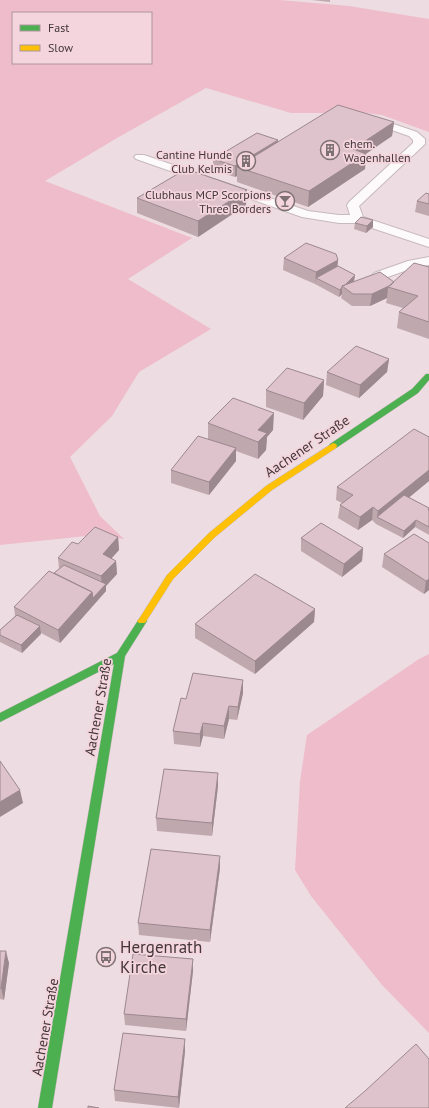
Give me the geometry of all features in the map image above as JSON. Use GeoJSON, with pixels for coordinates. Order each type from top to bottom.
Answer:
{"type":"FeatureCollection","features":[{"type":"Feature","properties":{"kind":"street","name":"Aachener Straße"},"geometry":{"type":"LineString","coordinates":[[45,1108],[120,656],[170,577],[212,535],[269,488],[415,391],[429,376]]}},
{"type":"Feature","properties":{"kind":"street"},"geometry":{"type":"LineString","coordinates":[[0,718],[120,656]]}},
{"type":"Feature","properties":{"kind":"lane"},"geometry":{"type":"LineString","coordinates":[[358,219],[353,205],[419,144],[419,139],[412,134],[367,118]]}},
{"type":"Feature","properties":{"kind":"lane"},"geometry":{"type":"LineString","coordinates":[[140,156],[306,214],[339,219],[358,219],[429,243]]}},
{"type":"Feature","properties":{"kind":"lane"},"geometry":{"type":"LineString","coordinates":[[379,276],[413,264],[429,261]]}},
{"type":"Feature","properties":{"kind":"shaded area"},"geometry":{"type":"Polygon","coordinates":[[[0,0],[280,0],[349,6],[429,19],[429,132],[382,115],[351,111],[331,113],[291,113],[206,88],[117,138],[45,181],[192,238],[128,279],[211,329],[139,372],[112,416],[70,457],[100,516],[124,539],[96,535],[0,545],[0,0]]]}},
{"type":"Feature","properties":{"kind":"shaded area"},"geometry":{"type":"Polygon","coordinates":[[[429,654],[429,1033],[382,985],[311,896],[295,870],[300,781],[307,735],[419,659],[429,654]]]}},
{"type":"Feature","properties":{"kind":"building","name":"ehem. Wagenhallen"},"geometry":{"type":"Polygon","coordinates":[[[338,105],[394,122],[353,149],[366,154],[309,191],[237,167],[338,105]]]}},
{"type":"Feature","properties":{"kind":"building"},"geometry":{"type":"Polygon","coordinates":[[[257,133],[278,140],[235,166],[213,159],[257,133]]]}},
{"type":"Feature","properties":{"kind":"building"},"geometry":{"type":"Polygon","coordinates":[[[186,169],[247,190],[198,221],[137,198],[186,169]]]}},
{"type":"Feature","properties":{"kind":"building"},"geometry":{"type":"Polygon","coordinates":[[[426,193],[429,194],[429,204],[417,201],[426,193]]]}},
{"type":"Feature","properties":{"kind":"building"},"geometry":{"type":"Polygon","coordinates":[[[361,217],[373,220],[367,226],[355,223],[361,217]]]}},
{"type":"Feature","properties":{"kind":"building"},"geometry":{"type":"Polygon","coordinates":[[[306,243],[336,254],[338,260],[316,272],[284,258],[306,243]]]}},
{"type":"Feature","properties":{"kind":"building"},"geometry":{"type":"Polygon","coordinates":[[[414,263],[429,267],[429,322],[399,312],[418,296],[388,287],[414,263]]]}},
{"type":"Feature","properties":{"kind":"building"},"geometry":{"type":"Polygon","coordinates":[[[338,266],[355,275],[342,286],[340,290],[316,278],[338,266]]]}},
{"type":"Feature","properties":{"kind":"building"},"geometry":{"type":"Polygon","coordinates":[[[380,272],[394,282],[372,294],[353,294],[342,286],[380,272]]]}},
{"type":"Feature","properties":{"kind":"building"},"geometry":{"type":"Polygon","coordinates":[[[356,346],[389,359],[360,385],[327,372],[356,346]]]}},
{"type":"Feature","properties":{"kind":"building"},"geometry":{"type":"Polygon","coordinates":[[[287,368],[324,380],[304,403],[266,390],[287,368]]]}},
{"type":"Feature","properties":{"kind":"building"},"geometry":{"type":"Polygon","coordinates":[[[233,398],[274,413],[258,430],[267,433],[258,442],[208,423],[233,398]]]}},
{"type":"Feature","properties":{"kind":"building"},"geometry":{"type":"Polygon","coordinates":[[[414,429],[429,437],[429,470],[378,511],[373,507],[360,517],[340,505],[353,495],[337,487],[414,429]]]}},
{"type":"Feature","properties":{"kind":"building"},"geometry":{"type":"Polygon","coordinates":[[[198,436],[236,448],[209,482],[171,470],[198,436]]]}},
{"type":"Feature","properties":{"kind":"building"},"geometry":{"type":"Polygon","coordinates":[[[404,495],[429,508],[429,527],[416,520],[404,531],[377,517],[404,495]]]}},
{"type":"Feature","properties":{"kind":"building"},"geometry":{"type":"Polygon","coordinates":[[[321,523],[363,548],[344,564],[301,538],[321,523]]]}},
{"type":"Feature","properties":{"kind":"building"},"geometry":{"type":"Polygon","coordinates":[[[95,527],[118,537],[103,554],[116,561],[101,576],[58,558],[72,542],[78,544],[95,527]]]}},
{"type":"Feature","properties":{"kind":"building"},"geometry":{"type":"Polygon","coordinates":[[[414,534],[429,543],[429,579],[426,581],[384,554],[414,534]]]}},
{"type":"Feature","properties":{"kind":"building"},"geometry":{"type":"Polygon","coordinates":[[[64,565],[106,584],[93,598],[92,592],[54,573],[64,565]]]}},
{"type":"Feature","properties":{"kind":"building"},"geometry":{"type":"Polygon","coordinates":[[[49,571],[92,592],[58,630],[14,607],[49,571]]]}},
{"type":"Feature","properties":{"kind":"building"},"geometry":{"type":"Polygon","coordinates":[[[255,574],[315,609],[255,661],[195,624],[255,574]]]}},
{"type":"Feature","properties":{"kind":"building"},"geometry":{"type":"Polygon","coordinates":[[[17,615],[40,626],[21,645],[0,635],[0,630],[17,615]]]}},
{"type":"Feature","properties":{"kind":"building"},"geometry":{"type":"Polygon","coordinates":[[[193,673],[243,680],[238,707],[229,706],[224,726],[203,723],[200,734],[173,731],[181,698],[186,699],[193,673]]]}},
{"type":"Feature","properties":{"kind":"building"},"geometry":{"type":"Polygon","coordinates":[[[0,761],[20,790],[0,802],[0,761]]]}},
{"type":"Feature","properties":{"kind":"building"},"geometry":{"type":"Polygon","coordinates":[[[164,769],[218,773],[212,823],[156,818],[164,769]]]}},
{"type":"Feature","properties":{"kind":"building"},"geometry":{"type":"Polygon","coordinates":[[[151,849],[220,856],[210,930],[138,923],[151,849]]]}},
{"type":"Feature","properties":{"kind":"building"},"geometry":{"type":"Polygon","coordinates":[[[0,951],[6,951],[1,988],[0,988],[0,951]]]}},
{"type":"Feature","properties":{"kind":"building"},"geometry":{"type":"Polygon","coordinates":[[[133,954],[193,959],[186,1019],[124,1014],[133,954]]]}},
{"type":"Feature","properties":{"kind":"building"},"geometry":{"type":"Polygon","coordinates":[[[123,1033],[185,1039],[178,1097],[114,1090],[123,1033]]]}},
{"type":"Feature","properties":{"kind":"building"},"geometry":{"type":"Polygon","coordinates":[[[416,1044],[429,1059],[429,1108],[345,1108],[365,1091],[416,1044]]]}},
{"type":"Feature","properties":{"kind":"building"},"geometry":{"type":"Polygon","coordinates":[[[88,1106],[99,1108],[88,1108],[88,1106]]]}},
{"type":"Feature","properties":{"kind":"traffic: fast"},"geometry":{"type":"LineString","coordinates":[[333,446],[415,391],[429,376]]}},
{"type":"Feature","properties":{"kind":"traffic: fast"},"geometry":{"type":"LineString","coordinates":[[45,1108],[120,656],[142,621]]}},
{"type":"Feature","properties":{"kind":"traffic: fast"},"geometry":{"type":"LineString","coordinates":[[0,718],[120,656]]}},
{"type":"Feature","properties":{"kind":"traffic: slow"},"geometry":{"type":"LineString","coordinates":[[142,621],[170,577],[212,535],[269,488],[333,446]]}},
{"type":"Feature","properties":{"kind":"place","name":"ehem. Wagenhallen"},"geometry":{"type":"Point","coordinates":[330,150]}},
{"type":"Feature","properties":{"kind":"place","name":"Cantine Hunde Club Kelmis"},"geometry":{"type":"Point","coordinates":[246,161]}},
{"type":"Feature","properties":{"kind":"place","name":"Clubhaus MCP Scorpions Three Borders"},"geometry":{"type":"Point","coordinates":[285,201]}},
{"type":"Feature","properties":{"kind":"place","name":"Hergenrath Kirche"},"geometry":{"type":"Point","coordinates":[106,957]}}]}
